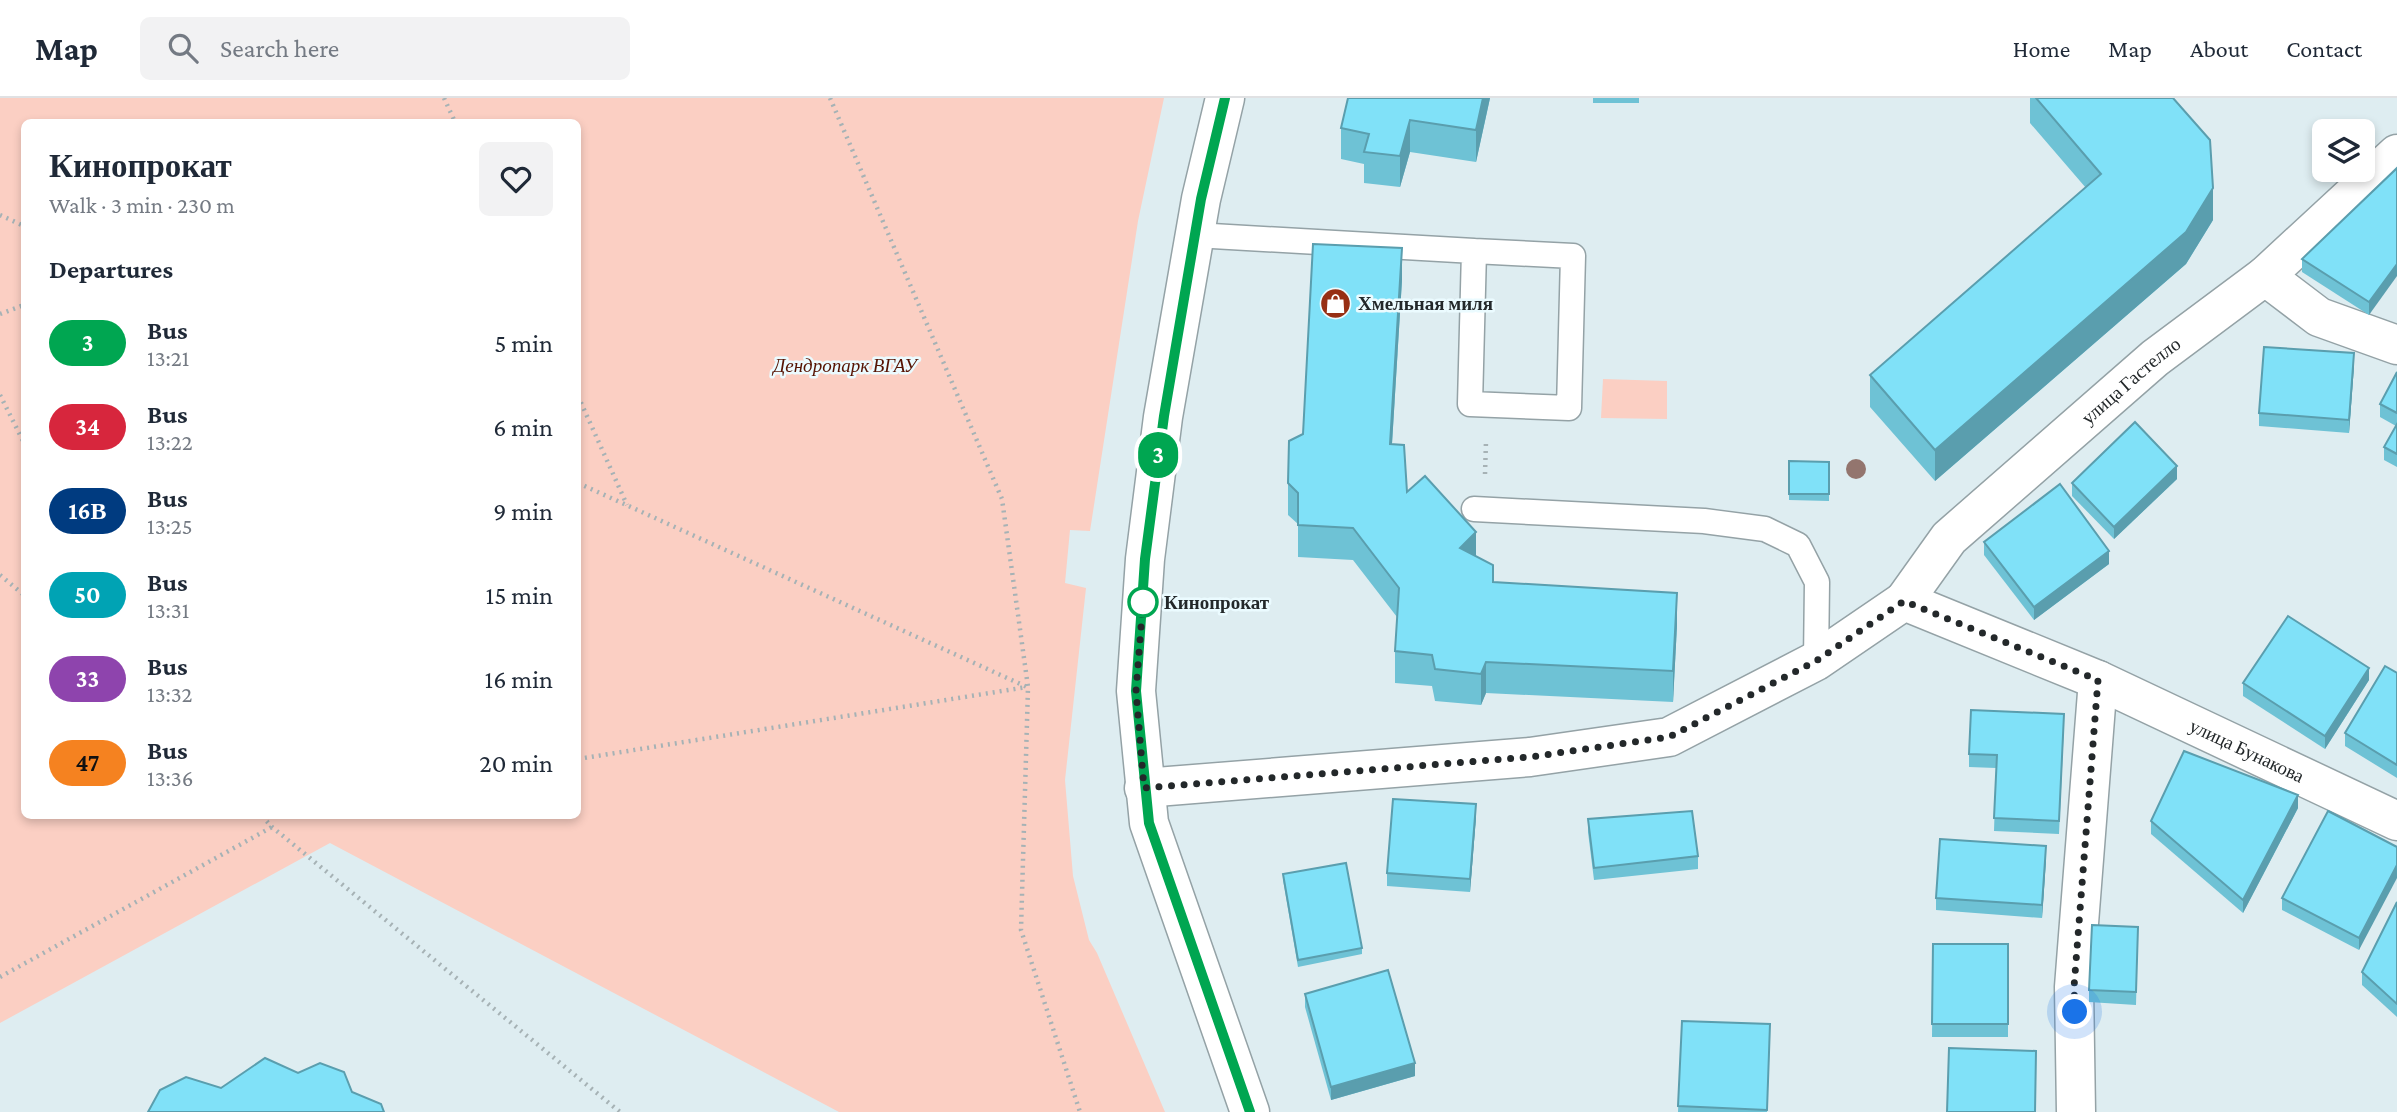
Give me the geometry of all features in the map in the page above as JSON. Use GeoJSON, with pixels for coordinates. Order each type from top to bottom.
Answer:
{"type":"FeatureCollection","features":[{"type":"Feature","properties":{"kind":"street"},"geometry":{"type":"LineString","coordinates":[[1225,98],[1195,235],[1164,416],[1145,559],[1136,691],[1149,823],[1250,1112]]}},
{"type":"Feature","properties":{"kind":"street","name":"улица Гастелло"},"geometry":{"type":"LineString","coordinates":[[1904,601],[1949,538],[2155,358],[2266,276],[2397,155]]}},
{"type":"Feature","properties":{"kind":"street"},"geometry":{"type":"LineString","coordinates":[[2266,276],[2319,317],[2397,345]]}},
{"type":"Feature","properties":{"kind":"street"},"geometry":{"type":"LineString","coordinates":[[1144,788],[1530,757],[1669,737],[1816,661],[1904,601]]}},
{"type":"Feature","properties":{"kind":"street","name":"улица Бунакова"},"geometry":{"type":"LineString","coordinates":[[1904,601],[2098,680],[2397,821]]}},
{"type":"Feature","properties":{"kind":"street"},"geometry":{"type":"LineString","coordinates":[[2076,1112],[2074,987],[2098,680]]}},
{"type":"Feature","properties":{"kind":"lane"},"geometry":{"type":"LineString","coordinates":[[1195,235],[1573,256],[1569,408],[1470,404],[1474,251]]}},
{"type":"Feature","properties":{"kind":"lane"},"geometry":{"type":"LineString","coordinates":[[1479,510],[1704,521],[1765,529],[1798,545],[1817,582],[1816,661]]}},
{"type":"Feature","properties":{"kind":"path"},"geometry":{"type":"LineString","coordinates":[[444,98],[454,119]]}},
{"type":"Feature","properties":{"kind":"path"},"geometry":{"type":"LineString","coordinates":[[831,98],[1002,499],[1028,687],[1021,930],[1080,1112]]}},
{"type":"Feature","properties":{"kind":"path"},"geometry":{"type":"LineString","coordinates":[[0,215],[21,225]]}},
{"type":"Feature","properties":{"kind":"path"},"geometry":{"type":"LineString","coordinates":[[0,314],[21,307]]}},
{"type":"Feature","properties":{"kind":"path"},"geometry":{"type":"LineString","coordinates":[[0,395],[21,437]]}},
{"type":"Feature","properties":{"kind":"path"},"geometry":{"type":"LineString","coordinates":[[581,403],[626,506]]}},
{"type":"Feature","properties":{"kind":"path"},"geometry":{"type":"LineString","coordinates":[[1479,510],[1488,405]]}},
{"type":"Feature","properties":{"kind":"path"},"geometry":{"type":"LineString","coordinates":[[581,484],[1028,687]]}},
{"type":"Feature","properties":{"kind":"path"},"geometry":{"type":"LineString","coordinates":[[0,575],[21,592]]}},
{"type":"Feature","properties":{"kind":"path"},"geometry":{"type":"LineString","coordinates":[[581,759],[1028,687]]}},
{"type":"Feature","properties":{"kind":"path"},"geometry":{"type":"LineString","coordinates":[[265,819],[620,1112]]}},
{"type":"Feature","properties":{"kind":"path"},"geometry":{"type":"LineString","coordinates":[[0,976],[272,827]]}},
{"type":"Feature","properties":{"kind":"green space","name":"Дендропарк ВГАУ"},"geometry":{"type":"Polygon","coordinates":[[[0,98],[1164,98],[1138,221],[1090,531],[1070,530],[1065,583],[1086,588],[1065,780],[1073,876],[1089,940],[1165,1112],[839,1112],[330,843],[0,1023],[0,98]]]}},
{"type":"Feature","properties":{"kind":"green space"},"geometry":{"type":"Polygon","coordinates":[[[1603,379],[1667,381],[1667,419],[1601,418],[1603,379]]]}},
{"type":"Feature","properties":{"kind":"building"},"geometry":{"type":"Polygon","coordinates":[[[1348,98],[1483,98],[1476,130],[1410,120],[1400,156],[1364,152],[1369,134],[1341,128],[1348,98]]]}},
{"type":"Feature","properties":{"kind":"building"},"geometry":{"type":"Polygon","coordinates":[[[2036,98],[2173,98],[2210,140],[2213,188],[2186,232],[1935,450],[1870,375],[2101,174],[2036,98]]]}},
{"type":"Feature","properties":{"kind":"building"},"geometry":{"type":"Polygon","coordinates":[[[2397,168],[2397,264],[2369,302],[2302,259],[2397,168]]]}},
{"type":"Feature","properties":{"kind":"building"},"geometry":{"type":"Polygon","coordinates":[[[1313,244],[1402,248],[1390,444],[1404,445],[1407,492],[1425,476],[1476,532],[1460,548],[1493,565],[1493,582],[1677,593],[1673,671],[1486,662],[1481,674],[1435,669],[1432,655],[1395,651],[1399,588],[1353,528],[1298,525],[1298,493],[1288,483],[1289,441],[1303,434],[1313,244]]]}},
{"type":"Feature","properties":{"kind":"building"},"geometry":{"type":"Polygon","coordinates":[[[2264,347],[2354,353],[2349,420],[2259,413],[2264,347]]]}},
{"type":"Feature","properties":{"kind":"building"},"geometry":{"type":"Polygon","coordinates":[[[2397,372],[2397,413],[2380,404],[2397,372]]]}},
{"type":"Feature","properties":{"kind":"building"},"geometry":{"type":"Polygon","coordinates":[[[2135,422],[2177,466],[2114,527],[2072,483],[2135,422]]]}},
{"type":"Feature","properties":{"kind":"building"},"geometry":{"type":"Polygon","coordinates":[[[2397,424],[2397,454],[2384,447],[2397,424]]]}},
{"type":"Feature","properties":{"kind":"building"},"geometry":{"type":"Polygon","coordinates":[[[1789,461],[1829,462],[1829,494],[1789,494],[1789,461]]]}},
{"type":"Feature","properties":{"kind":"building"},"geometry":{"type":"Polygon","coordinates":[[[2060,484],[2109,551],[2034,607],[1984,542],[2060,484]]]}},
{"type":"Feature","properties":{"kind":"building"},"geometry":{"type":"Polygon","coordinates":[[[2288,616],[2369,668],[2325,736],[2243,683],[2288,616]]]}},
{"type":"Feature","properties":{"kind":"building"},"geometry":{"type":"Polygon","coordinates":[[[2385,666],[2397,673],[2397,765],[2345,733],[2385,666]]]}},
{"type":"Feature","properties":{"kind":"building"},"geometry":{"type":"Polygon","coordinates":[[[1971,710],[2064,714],[2059,821],[1994,818],[1997,755],[1969,754],[1971,710]]]}},
{"type":"Feature","properties":{"kind":"building"},"geometry":{"type":"Polygon","coordinates":[[[2184,751],[2298,795],[2243,900],[2151,821],[2184,751]]]}},
{"type":"Feature","properties":{"kind":"building"},"geometry":{"type":"Polygon","coordinates":[[[1393,799],[1476,804],[1470,879],[1387,873],[1393,799]]]}},
{"type":"Feature","properties":{"kind":"building"},"geometry":{"type":"Polygon","coordinates":[[[1692,811],[1698,856],[1594,868],[1588,819],[1692,811]]]}},
{"type":"Feature","properties":{"kind":"building"},"geometry":{"type":"Polygon","coordinates":[[[2328,811],[2397,847],[2397,865],[2359,938],[2282,898],[2328,811]]]}},
{"type":"Feature","properties":{"kind":"building"},"geometry":{"type":"Polygon","coordinates":[[[1940,839],[2046,846],[2042,905],[1936,898],[1940,839]]]}},
{"type":"Feature","properties":{"kind":"building"},"geometry":{"type":"Polygon","coordinates":[[[1346,863],[1362,948],[1298,960],[1283,874],[1346,863]]]}},
{"type":"Feature","properties":{"kind":"building"},"geometry":{"type":"Polygon","coordinates":[[[2397,902],[2397,1004],[2362,972],[2397,902]]]}},
{"type":"Feature","properties":{"kind":"building"},"geometry":{"type":"Polygon","coordinates":[[[2092,925],[2138,927],[2136,992],[2089,990],[2092,925]]]}},
{"type":"Feature","properties":{"kind":"building"},"geometry":{"type":"Polygon","coordinates":[[[1933,944],[2008,944],[2008,1024],[1932,1024],[1933,944]]]}},
{"type":"Feature","properties":{"kind":"building"},"geometry":{"type":"Polygon","coordinates":[[[1388,970],[1415,1063],[1331,1087],[1305,994],[1388,970]]]}},
{"type":"Feature","properties":{"kind":"building"},"geometry":{"type":"Polygon","coordinates":[[[1682,1021],[1770,1024],[1767,1110],[1678,1106],[1682,1021]]]}},
{"type":"Feature","properties":{"kind":"building"},"geometry":{"type":"Polygon","coordinates":[[[1949,1048],[2036,1051],[2035,1112],[1947,1112],[1949,1048]]]}},
{"type":"Feature","properties":{"kind":"building"},"geometry":{"type":"Polygon","coordinates":[[[265,1058],[298,1073],[320,1063],[344,1072],[352,1092],[381,1104],[384,1112],[148,1112],[160,1090],[186,1077],[221,1088],[265,1058]]]}},
{"type":"Feature","properties":{"kind":"bus line","name":"3"},"geometry":{"type":"LineString","coordinates":[[1225,98],[1201,199],[1164,416],[1145,559],[1136,691],[1149,823],[1250,1112]]}},
{"type":"Feature","properties":{"kind":"place","name":"Хмельная миля"},"geometry":{"type":"Point","coordinates":[1335,303]}},
{"type":"Feature","properties":{"kind":"place","name":"Кинопрокат"},"geometry":{"type":"Point","coordinates":[1143,602]}},
{"type":"Feature","properties":{"kind":"route"},"geometry":{"type":"LineString","coordinates":[[1143,602],[1136,691],[1144,788],[1530,757],[1669,737],[1816,661],[1904,601],[2098,680],[2074,987],[2075,1012]]}}]}
